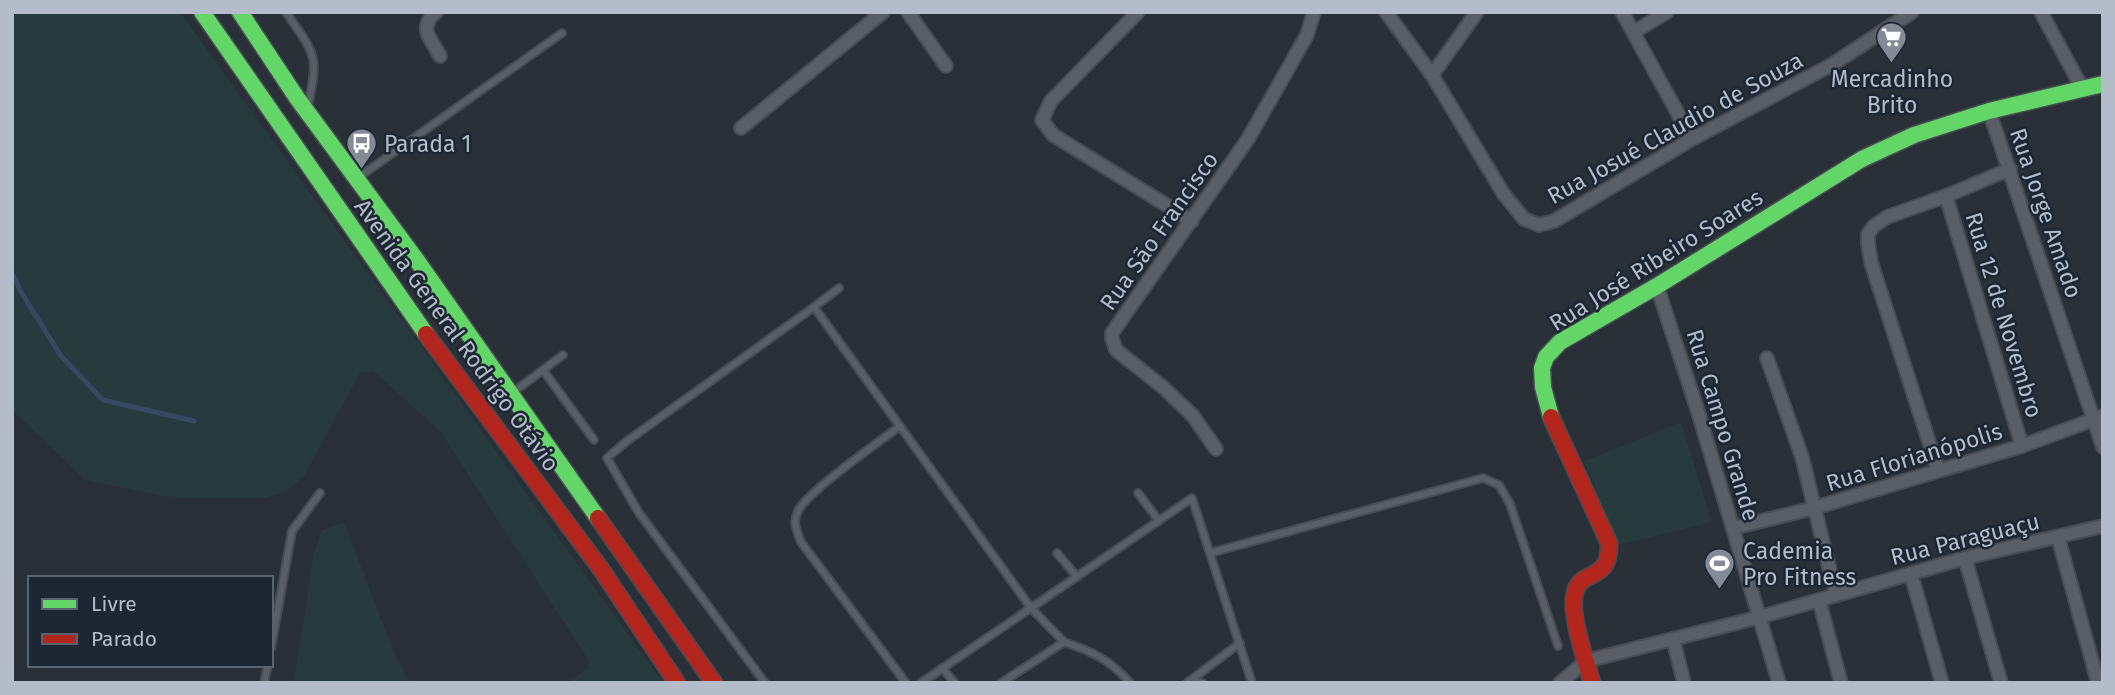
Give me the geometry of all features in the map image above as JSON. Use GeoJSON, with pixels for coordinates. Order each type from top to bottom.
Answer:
{"type":"FeatureCollection","features":[{"type":"Feature","properties":{"kind":"main road","name":"Avenida General Rodrigo Otávio"},"geometry":{"type":"LineString","coordinates":[[202,12],[469,394],[601,569],[677,683]]}},
{"type":"Feature","properties":{"kind":"main road","name":"Avenida General Rodrigo Otávio"},"geometry":{"type":"LineString","coordinates":[[240,12],[306,110],[358,178],[714,683]]}},
{"type":"Feature","properties":{"kind":"main road","name":"Rua José Ribeiro Soares"},"geometry":{"type":"LineString","coordinates":[[1586,661],[1574,593],[1582,582],[1605,568],[1610,560],[1609,543],[1550,412],[1542,365],[1548,355],[1560,342],[1657,286],[1862,159],[1914,135],[1989,111],[2103,84]]}},
{"type":"Feature","properties":{"kind":"main road"},"geometry":{"type":"LineString","coordinates":[[1586,661],[1592,683]]}},
{"type":"Feature","properties":{"kind":"street"},"geometry":{"type":"LineString","coordinates":[[436,12],[425,24],[425,30],[440,56]]}},
{"type":"Feature","properties":{"kind":"street"},"geometry":{"type":"LineString","coordinates":[[741,128],[884,12]]}},
{"type":"Feature","properties":{"kind":"street"},"geometry":{"type":"LineString","coordinates":[[908,12],[946,66]]}},
{"type":"Feature","properties":{"kind":"street"},"geometry":{"type":"LineString","coordinates":[[1138,12],[1051,101],[1042,120],[1053,135],[1192,221]]}},
{"type":"Feature","properties":{"kind":"street","name":"Rua São Francisco"},"geometry":{"type":"LineString","coordinates":[[1216,449],[1193,416],[1116,350],[1112,333],[1248,139],[1307,35],[1314,12]]}},
{"type":"Feature","properties":{"kind":"street","name":"Rua Josué Claudio de Souza"},"geometry":{"type":"LineString","coordinates":[[1386,12],[1432,75],[1503,193],[1524,219],[1538,225],[1554,221],[1692,139],[1832,64],[1912,12]]}},
{"type":"Feature","properties":{"kind":"street"},"geometry":{"type":"LineString","coordinates":[[1432,75],[1477,12]]}},
{"type":"Feature","properties":{"kind":"street"},"geometry":{"type":"LineString","coordinates":[[1622,12],[1692,139]]}},
{"type":"Feature","properties":{"kind":"street"},"geometry":{"type":"LineString","coordinates":[[1634,32],[1667,12]]}},
{"type":"Feature","properties":{"kind":"street"},"geometry":{"type":"LineString","coordinates":[[2041,12],[2082,88]]}},
{"type":"Feature","properties":{"kind":"street","name":"Rua Jorge Amado"},"geometry":{"type":"LineString","coordinates":[[1989,111],[2098,418],[2103,447]]}},
{"type":"Feature","properties":{"kind":"street"},"geometry":{"type":"LineString","coordinates":[[1938,470],[1871,262],[1868,234],[1887,217],[2010,169]]}},
{"type":"Feature","properties":{"kind":"street","name":"Rua 12 de Novembro"},"geometry":{"type":"LineString","coordinates":[[1946,196],[2022,446]]}},
{"type":"Feature","properties":{"kind":"street","name":"Rua Campo Grande"},"geometry":{"type":"LineString","coordinates":[[1657,286],[1779,683]]}},
{"type":"Feature","properties":{"kind":"street"},"geometry":{"type":"LineString","coordinates":[[1767,358],[1802,457],[1836,595]]}},
{"type":"Feature","properties":{"kind":"street","name":"Rua Florianópolis"},"geometry":{"type":"LineString","coordinates":[[1733,527],[1814,508],[2022,446],[2098,418]]}},
{"type":"Feature","properties":{"kind":"street","name":"Rua Paraguaçu"},"geometry":{"type":"LineString","coordinates":[[1560,683],[1586,661],[1760,617],[1965,558],[2103,526]]}},
{"type":"Feature","properties":{"kind":"street"},"geometry":{"type":"LineString","coordinates":[[2058,537],[2098,683]]}},
{"type":"Feature","properties":{"kind":"street"},"geometry":{"type":"LineString","coordinates":[[1965,558],[2001,683]]}},
{"type":"Feature","properties":{"kind":"street"},"geometry":{"type":"LineString","coordinates":[[1912,574],[1942,683]]}},
{"type":"Feature","properties":{"kind":"street"},"geometry":{"type":"LineString","coordinates":[[1819,600],[1842,683]]}},
{"type":"Feature","properties":{"kind":"street"},"geometry":{"type":"LineString","coordinates":[[1673,639],[1684,683]]}},
{"type":"Feature","properties":{"kind":"lane"},"geometry":{"type":"LineString","coordinates":[[286,12],[313,53],[315,65],[306,110]]}},
{"type":"Feature","properties":{"kind":"lane"},"geometry":{"type":"LineString","coordinates":[[358,178],[562,33]]}},
{"type":"Feature","properties":{"kind":"lane"},"geometry":{"type":"LineString","coordinates":[[765,683],[639,513],[607,458],[838,288]]}},
{"type":"Feature","properties":{"kind":"lane"},"geometry":{"type":"LineString","coordinates":[[814,307],[1031,608],[1064,642],[1098,654],[1116,667],[1130,683]]}},
{"type":"Feature","properties":{"kind":"lane"},"geometry":{"type":"LineString","coordinates":[[511,394],[563,355]]}},
{"type":"Feature","properties":{"kind":"lane"},"geometry":{"type":"LineString","coordinates":[[543,370],[594,440]]}},
{"type":"Feature","properties":{"kind":"lane"},"geometry":{"type":"LineString","coordinates":[[900,426],[811,495],[798,510],[794,524],[801,542],[906,683]]}},
{"type":"Feature","properties":{"kind":"lane"},"geometry":{"type":"LineString","coordinates":[[1210,553],[1483,478],[1499,485],[1510,504],[1558,646]]}},
{"type":"Feature","properties":{"kind":"lane"},"geometry":{"type":"LineString","coordinates":[[273,637],[292,531],[320,493]]}},
{"type":"Feature","properties":{"kind":"lane"},"geometry":{"type":"LineString","coordinates":[[1139,493],[1159,521]]}},
{"type":"Feature","properties":{"kind":"lane"},"geometry":{"type":"LineString","coordinates":[[921,683],[1192,498],[1252,683]]}},
{"type":"Feature","properties":{"kind":"lane"},"geometry":{"type":"LineString","coordinates":[[1057,553],[1077,577]]}},
{"type":"Feature","properties":{"kind":"lane"},"geometry":{"type":"LineString","coordinates":[[1001,683],[1064,642]]}},
{"type":"Feature","properties":{"kind":"lane"},"geometry":{"type":"LineString","coordinates":[[1188,682],[1240,643]]}},
{"type":"Feature","properties":{"kind":"lane"},"geometry":{"type":"LineString","coordinates":[[942,668],[955,683]]}},
{"type":"Feature","properties":{"kind":"lane"},"geometry":{"type":"LineString","coordinates":[[1188,682],[1203,683]]}},
{"type":"Feature","properties":{"kind":"green space"},"geometry":{"type":"Polygon","coordinates":[[[12,12],[180,12],[663,683],[567,683],[588,668],[589,661],[440,431],[373,371],[360,373],[304,476],[286,491],[265,498],[173,498],[85,480],[12,410],[12,12]]]}},
{"type":"Feature","properties":{"kind":"green space"},"geometry":{"type":"Polygon","coordinates":[[[1681,422],[1712,522],[1619,545],[1584,461],[1681,422]]]}},
{"type":"Feature","properties":{"kind":"green space"},"geometry":{"type":"Polygon","coordinates":[[[344,522],[392,648],[410,683],[294,683],[314,553],[322,530],[344,522]]]}},
{"type":"Feature","properties":{"kind":"waterway"},"geometry":{"type":"LineString","coordinates":[[12,273],[61,356],[103,400],[194,421]]}},
{"type":"Feature","properties":{"kind":"traffic: fast"},"geometry":{"type":"LineString","coordinates":[[202,12],[426,334]]}},
{"type":"Feature","properties":{"kind":"traffic: fast"},"geometry":{"type":"LineString","coordinates":[[240,12],[297,98],[418,262],[598,518]]}},
{"type":"Feature","properties":{"kind":"traffic: fast"},"geometry":{"type":"LineString","coordinates":[[1551,417],[1543,387],[1542,368],[1546,357],[1560,342],[1657,286],[1862,159],[1914,135],[1989,111],[2103,84]]}},
{"type":"Feature","properties":{"kind":"traffic: jam"},"geometry":{"type":"LineString","coordinates":[[426,334],[601,569],[677,683]]}},
{"type":"Feature","properties":{"kind":"traffic: jam"},"geometry":{"type":"LineString","coordinates":[[1551,417],[1609,543],[1608,556],[1601,570],[1583,580],[1575,592],[1576,625],[1592,683]]}},
{"type":"Feature","properties":{"kind":"traffic: jam"},"geometry":{"type":"LineString","coordinates":[[598,518],[714,683]]}},
{"type":"Feature","properties":{"kind":"place","name":"Mercadinho Brito"},"geometry":{"type":"Point","coordinates":[1892,65]}},
{"type":"Feature","properties":{"kind":"place","name":"Parada 1"},"geometry":{"type":"Point","coordinates":[361,171]}},
{"type":"Feature","properties":{"kind":"place","name":"Cademia Pro Fitness"},"geometry":{"type":"Point","coordinates":[1720,591]}}]}
